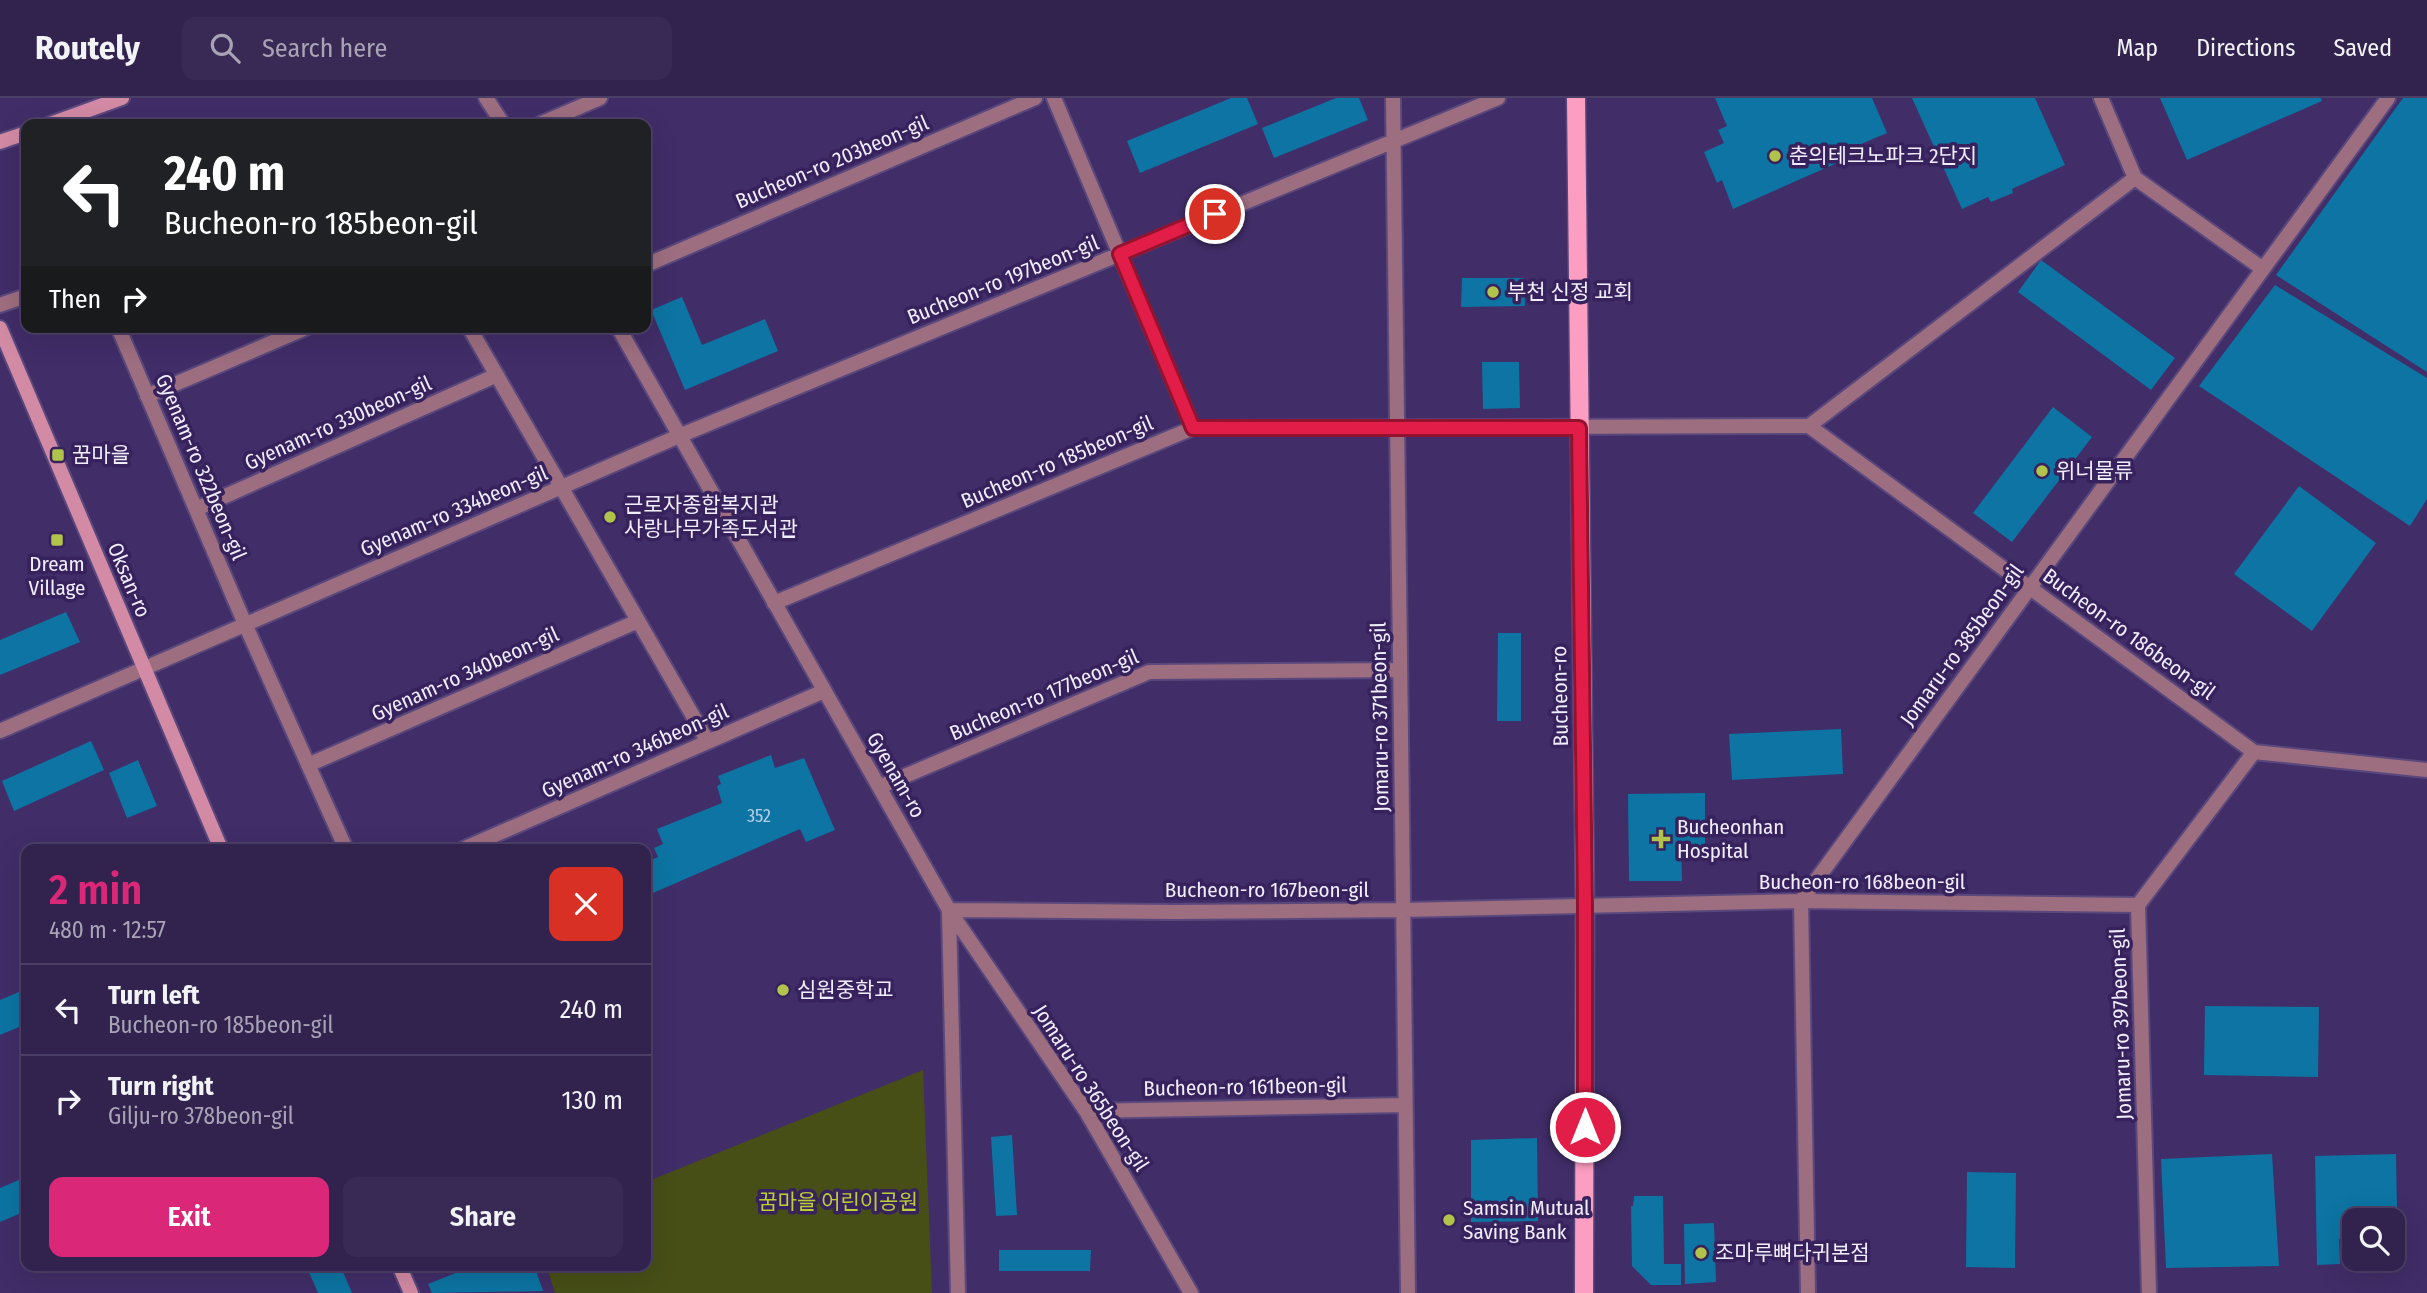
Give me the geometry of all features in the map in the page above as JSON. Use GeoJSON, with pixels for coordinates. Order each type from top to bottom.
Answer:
{"type":"FeatureCollection","features":[{"type":"Feature","properties":{"kind":"main road","name":"Bucheon-ro"},"geometry":{"type":"LineString","coordinates":[[1576,98],[1585,906],[1584,1293]]}},
{"type":"Feature","properties":{"kind":"street"},"geometry":{"type":"LineString","coordinates":[[64,119],[122,98]]}},
{"type":"Feature","properties":{"kind":"street"},"geometry":{"type":"LineString","coordinates":[[486,98],[496,119]]}},
{"type":"Feature","properties":{"kind":"street"},"geometry":{"type":"LineString","coordinates":[[552,119],[600,98]]}},
{"type":"Feature","properties":{"kind":"street","name":"Bucheon-ro 203beon-gil"},"geometry":{"type":"LineString","coordinates":[[651,263],[1035,98]]}},
{"type":"Feature","properties":{"kind":"street"},"geometry":{"type":"LineString","coordinates":[[1054,98],[1193,428]]}},
{"type":"Feature","properties":{"kind":"street","name":"Jomaru-ro 371beon-gil"},"geometry":{"type":"LineString","coordinates":[[1393,98],[1408,1293]]}},
{"type":"Feature","properties":{"kind":"street","name":"Bucheon-ro 197beon-gil"},"geometry":{"type":"LineString","coordinates":[[680,436],[1498,98]]}},
{"type":"Feature","properties":{"kind":"street"},"geometry":{"type":"LineString","coordinates":[[2101,98],[2134,178],[2263,269]]}},
{"type":"Feature","properties":{"kind":"street","name":"Jomaru-ro 385beon-gil"},"geometry":{"type":"LineString","coordinates":[[1801,901],[2388,98]]}},
{"type":"Feature","properties":{"kind":"street"},"geometry":{"type":"LineString","coordinates":[[0,142],[21,135]]}},
{"type":"Feature","properties":{"kind":"street"},"geometry":{"type":"LineString","coordinates":[[1579,428],[1809,426],[2134,178]]}},
{"type":"Feature","properties":{"kind":"street"},"geometry":{"type":"LineString","coordinates":[[0,305],[21,298]]}},
{"type":"Feature","properties":{"kind":"street","name":"Oksan-ro"},"geometry":{"type":"LineString","coordinates":[[0,328],[218,844]]}},
{"type":"Feature","properties":{"kind":"street","name":"Gyenam-ro 322beon-gil"},"geometry":{"type":"LineString","coordinates":[[121,333],[245,624]]}},
{"type":"Feature","properties":{"kind":"street"},"geometry":{"type":"LineString","coordinates":[[148,396],[294,333]]}},
{"type":"Feature","properties":{"kind":"street"},"geometry":{"type":"LineString","coordinates":[[472,333],[708,742]]}},
{"type":"Feature","properties":{"kind":"street","name":"Gyenam-ro"},"geometry":{"type":"LineString","coordinates":[[621,333],[948,910],[958,1293]]}},
{"type":"Feature","properties":{"kind":"street","name":"Gyenam-ro 330beon-gil"},"geometry":{"type":"LineString","coordinates":[[195,509],[497,375]]}},
{"type":"Feature","properties":{"kind":"street","name":"Bucheon-ro 186beon-gil"},"geometry":{"type":"LineString","coordinates":[[1809,426],[2254,751]]}},
{"type":"Feature","properties":{"kind":"street","name":"Bucheon-ro 185beon-gil"},"geometry":{"type":"LineString","coordinates":[[774,603],[1193,428],[1579,428]]}},
{"type":"Feature","properties":{"kind":"street","name":"Gyenam-ro 334beon-gil"},"geometry":{"type":"LineString","coordinates":[[0,731],[680,436]]}},
{"type":"Feature","properties":{"kind":"street","name":"Gyenam-ro 340beon-gil"},"geometry":{"type":"LineString","coordinates":[[308,765],[638,621]]}},
{"type":"Feature","properties":{"kind":"street"},"geometry":{"type":"LineString","coordinates":[[245,624],[343,844]]}},
{"type":"Feature","properties":{"kind":"street","name":"Bucheon-ro 177beon-gil"},"geometry":{"type":"LineString","coordinates":[[879,788],[1149,672],[1400,670]]}},
{"type":"Feature","properties":{"kind":"street","name":"Gyenam-ro 346beon-gil"},"geometry":{"type":"LineString","coordinates":[[474,844],[824,691]]}},
{"type":"Feature","properties":{"kind":"street"},"geometry":{"type":"LineString","coordinates":[[2254,751],[2427,770]]}},
{"type":"Feature","properties":{"kind":"street","name":"Jomaru-ro 397beon-gil"},"geometry":{"type":"LineString","coordinates":[[2149,1293],[2138,905],[2254,751]]}},
{"type":"Feature","properties":{"kind":"street"},"geometry":{"type":"LineString","coordinates":[[1801,901],[1808,1293]]}},
{"type":"Feature","properties":{"kind":"street","name":"Bucheon-ro 168beon-gil"},"geometry":{"type":"LineString","coordinates":[[1585,906],[1801,901],[2138,905]]}},
{"type":"Feature","properties":{"kind":"street","name":"Bucheon-ro 167beon-gil"},"geometry":{"type":"LineString","coordinates":[[948,910],[1403,911],[1585,906]]}},
{"type":"Feature","properties":{"kind":"street","name":"Jomaru-ro 365beon-gil"},"geometry":{"type":"LineString","coordinates":[[948,910],[1086,1111],[1191,1293]]}},
{"type":"Feature","properties":{"kind":"street","name":"Bucheon-ro 161beon-gil"},"geometry":{"type":"LineString","coordinates":[[1086,1111],[1405,1105]]}},
{"type":"Feature","properties":{"kind":"street"},"geometry":{"type":"LineString","coordinates":[[402,1271],[411,1293]]}},
{"type":"Feature","properties":{"kind":"green space","name":"꿈마을 어린이공원"},"geometry":{"type":"Polygon","coordinates":[[[923,1070],[932,1293],[555,1293],[548,1271],[651,1271],[651,1180],[923,1070]]]}},
{"type":"Feature","properties":{"kind":"building"},"geometry":{"type":"Polygon","coordinates":[[[1231,98],[1247,98],[1258,124],[1140,173],[1127,141],[1231,98]]]}},
{"type":"Feature","properties":{"kind":"building"},"geometry":{"type":"Polygon","coordinates":[[[1336,98],[1359,98],[1368,120],[1274,158],[1262,128],[1336,98]]]}},
{"type":"Feature","properties":{"kind":"building","name":"춘의테크노파크 2단지"},"geometry":{"type":"Polygon","coordinates":[[[1715,98],[1872,98],[1887,133],[1842,152],[1846,159],[1733,209],[1722,180],[1717,183],[1704,152],[1724,143],[1718,130],[1727,126],[1715,98]]]}},
{"type":"Feature","properties":{"kind":"building"},"geometry":{"type":"Polygon","coordinates":[[[1912,98],[2035,98],[2065,165],[2012,189],[2013,193],[1991,202],[1988,197],[1962,209],[1912,98]]]}},
{"type":"Feature","properties":{"kind":"building"},"geometry":{"type":"Polygon","coordinates":[[[2160,98],[2321,98],[2322,101],[2187,160],[2160,98]]]}},
{"type":"Feature","properties":{"kind":"building"},"geometry":{"type":"Polygon","coordinates":[[[2403,98],[2427,98],[2427,372],[2276,275],[2403,98]]]}},
{"type":"Feature","properties":{"kind":"building"},"geometry":{"type":"Polygon","coordinates":[[[2041,260],[2175,358],[2151,390],[2018,292],[2041,260]]]}},
{"type":"Feature","properties":{"kind":"building","name":"부천 신정 교회"},"geometry":{"type":"Polygon","coordinates":[[[1462,278],[1524,278],[1525,306],[1461,307],[1462,278]]]}},
{"type":"Feature","properties":{"kind":"building"},"geometry":{"type":"Polygon","coordinates":[[[2275,285],[2427,378],[2427,499],[2410,526],[2199,386],[2275,285]]]}},
{"type":"Feature","properties":{"kind":"building"},"geometry":{"type":"Polygon","coordinates":[[[682,297],[702,345],[765,319],[778,351],[685,390],[651,310],[682,297]]]}},
{"type":"Feature","properties":{"kind":"building"},"geometry":{"type":"Polygon","coordinates":[[[1482,362],[1519,362],[1520,408],[1483,409],[1482,362]]]}},
{"type":"Feature","properties":{"kind":"building"},"geometry":{"type":"Polygon","coordinates":[[[2053,407],[2092,437],[2012,542],[1973,513],[2053,407]]]}},
{"type":"Feature","properties":{"kind":"building"},"geometry":{"type":"Polygon","coordinates":[[[2299,486],[2376,543],[2312,631],[2234,574],[2299,486]]]}},
{"type":"Feature","properties":{"kind":"building"},"geometry":{"type":"Polygon","coordinates":[[[66,612],[80,642],[0,675],[0,640],[66,612]]]}},
{"type":"Feature","properties":{"kind":"building"},"geometry":{"type":"Polygon","coordinates":[[[1498,633],[1521,633],[1521,721],[1497,721],[1498,633]]]}},
{"type":"Feature","properties":{"kind":"building"},"geometry":{"type":"Polygon","coordinates":[[[1841,729],[1843,774],[1732,780],[1729,734],[1841,729]]]}},
{"type":"Feature","properties":{"kind":"building"},"geometry":{"type":"Polygon","coordinates":[[[91,741],[104,770],[14,811],[2,781],[91,741]]]}},
{"type":"Feature","properties":{"kind":"building"},"geometry":{"type":"Polygon","coordinates":[[[771,755],[775,768],[804,758],[835,830],[806,842],[800,829],[651,894],[651,860],[658,857],[654,848],[663,844],[657,829],[722,803],[717,786],[721,784],[718,776],[771,755]]]}},
{"type":"Feature","properties":{"kind":"building"},"geometry":{"type":"Polygon","coordinates":[[[138,760],[157,806],[127,818],[109,773],[138,760]]]}},
{"type":"Feature","properties":{"kind":"building"},"geometry":{"type":"Polygon","coordinates":[[[1705,793],[1705,848],[1681,846],[1682,881],[1629,881],[1628,794],[1705,793]]]}},
{"type":"Feature","properties":{"kind":"building"},"geometry":{"type":"Polygon","coordinates":[[[21,991],[21,1026],[0,1035],[0,1000],[21,991]]]}},
{"type":"Feature","properties":{"kind":"building"},"geometry":{"type":"Polygon","coordinates":[[[2205,1006],[2319,1007],[2318,1077],[2204,1075],[2205,1006]]]}},
{"type":"Feature","properties":{"kind":"building"},"geometry":{"type":"Polygon","coordinates":[[[1012,1135],[1017,1215],[996,1216],[991,1137],[1012,1135]]]}},
{"type":"Feature","properties":{"kind":"building"},"geometry":{"type":"Polygon","coordinates":[[[1537,1138],[1538,1221],[1471,1222],[1471,1140],[1537,1138]]]}},
{"type":"Feature","properties":{"kind":"building"},"geometry":{"type":"Polygon","coordinates":[[[2272,1154],[2279,1266],[2166,1268],[2161,1159],[2272,1154]]]}},
{"type":"Feature","properties":{"kind":"building"},"geometry":{"type":"Polygon","coordinates":[[[2396,1154],[2397,1208],[2342,1208],[2340,1264],[2317,1265],[2315,1156],[2396,1154]]]}},
{"type":"Feature","properties":{"kind":"building"},"geometry":{"type":"Polygon","coordinates":[[[1967,1172],[2016,1173],[2015,1268],[1966,1267],[1967,1172]]]}},
{"type":"Feature","properties":{"kind":"building"},"geometry":{"type":"Polygon","coordinates":[[[21,1179],[21,1213],[0,1222],[0,1188],[21,1179]]]}},
{"type":"Feature","properties":{"kind":"building"},"geometry":{"type":"Polygon","coordinates":[[[1634,1196],[1663,1196],[1664,1264],[1681,1264],[1681,1285],[1651,1285],[1632,1266],[1631,1206],[1634,1196]]]}},
{"type":"Feature","properties":{"kind":"building"},"geometry":{"type":"Polygon","coordinates":[[[1714,1223],[1716,1282],[1685,1284],[1684,1224],[1714,1223]]]}},
{"type":"Feature","properties":{"kind":"building"},"geometry":{"type":"Polygon","coordinates":[[[999,1250],[1091,1250],[1090,1271],[999,1271],[999,1250]]]}},
{"type":"Feature","properties":{"kind":"building"},"geometry":{"type":"Polygon","coordinates":[[[309,1271],[343,1271],[352,1293],[318,1293],[309,1271]]]}},
{"type":"Feature","properties":{"kind":"building"},"geometry":{"type":"Polygon","coordinates":[[[461,1271],[536,1271],[543,1291],[432,1293],[428,1284],[461,1271]]]}},
{"type":"Feature","properties":{"kind":"place","name":"춘의테크노파크 2단지"},"geometry":{"type":"Point","coordinates":[1775,156]}},
{"type":"Feature","properties":{"kind":"place","name":"부천 신정 교회"},"geometry":{"type":"Point","coordinates":[1493,292]}},
{"type":"Feature","properties":{"kind":"place","name":"꿈마을"},"geometry":{"type":"Point","coordinates":[58,455]}},
{"type":"Feature","properties":{"kind":"place","name":"위너물류"},"geometry":{"type":"Point","coordinates":[2042,471]}},
{"type":"Feature","properties":{"kind":"place","name":"근로자종합복지관 사랑나무가족도서관"},"geometry":{"type":"Point","coordinates":[610,517]}},
{"type":"Feature","properties":{"kind":"place","name":"Dream Village"},"geometry":{"type":"Point","coordinates":[57,540]}},
{"type":"Feature","properties":{"kind":"place","name":"Bucheonhan Hospital"},"geometry":{"type":"Point","coordinates":[1661,839]}},
{"type":"Feature","properties":{"kind":"place","name":"심원중학교"},"geometry":{"type":"Point","coordinates":[783,990]}},
{"type":"Feature","properties":{"kind":"place","name":"Samsin Mutual Saving Bank"},"geometry":{"type":"Point","coordinates":[1449,1220]}},
{"type":"Feature","properties":{"kind":"place","name":"조마루뼈다귀본점"},"geometry":{"type":"Point","coordinates":[1701,1253]}},
{"type":"Feature","properties":{"kind":"route"},"geometry":{"type":"LineString","coordinates":[[1215,214],[1120,254],[1193,428],[1579,428],[1585,1127]]}}]}
